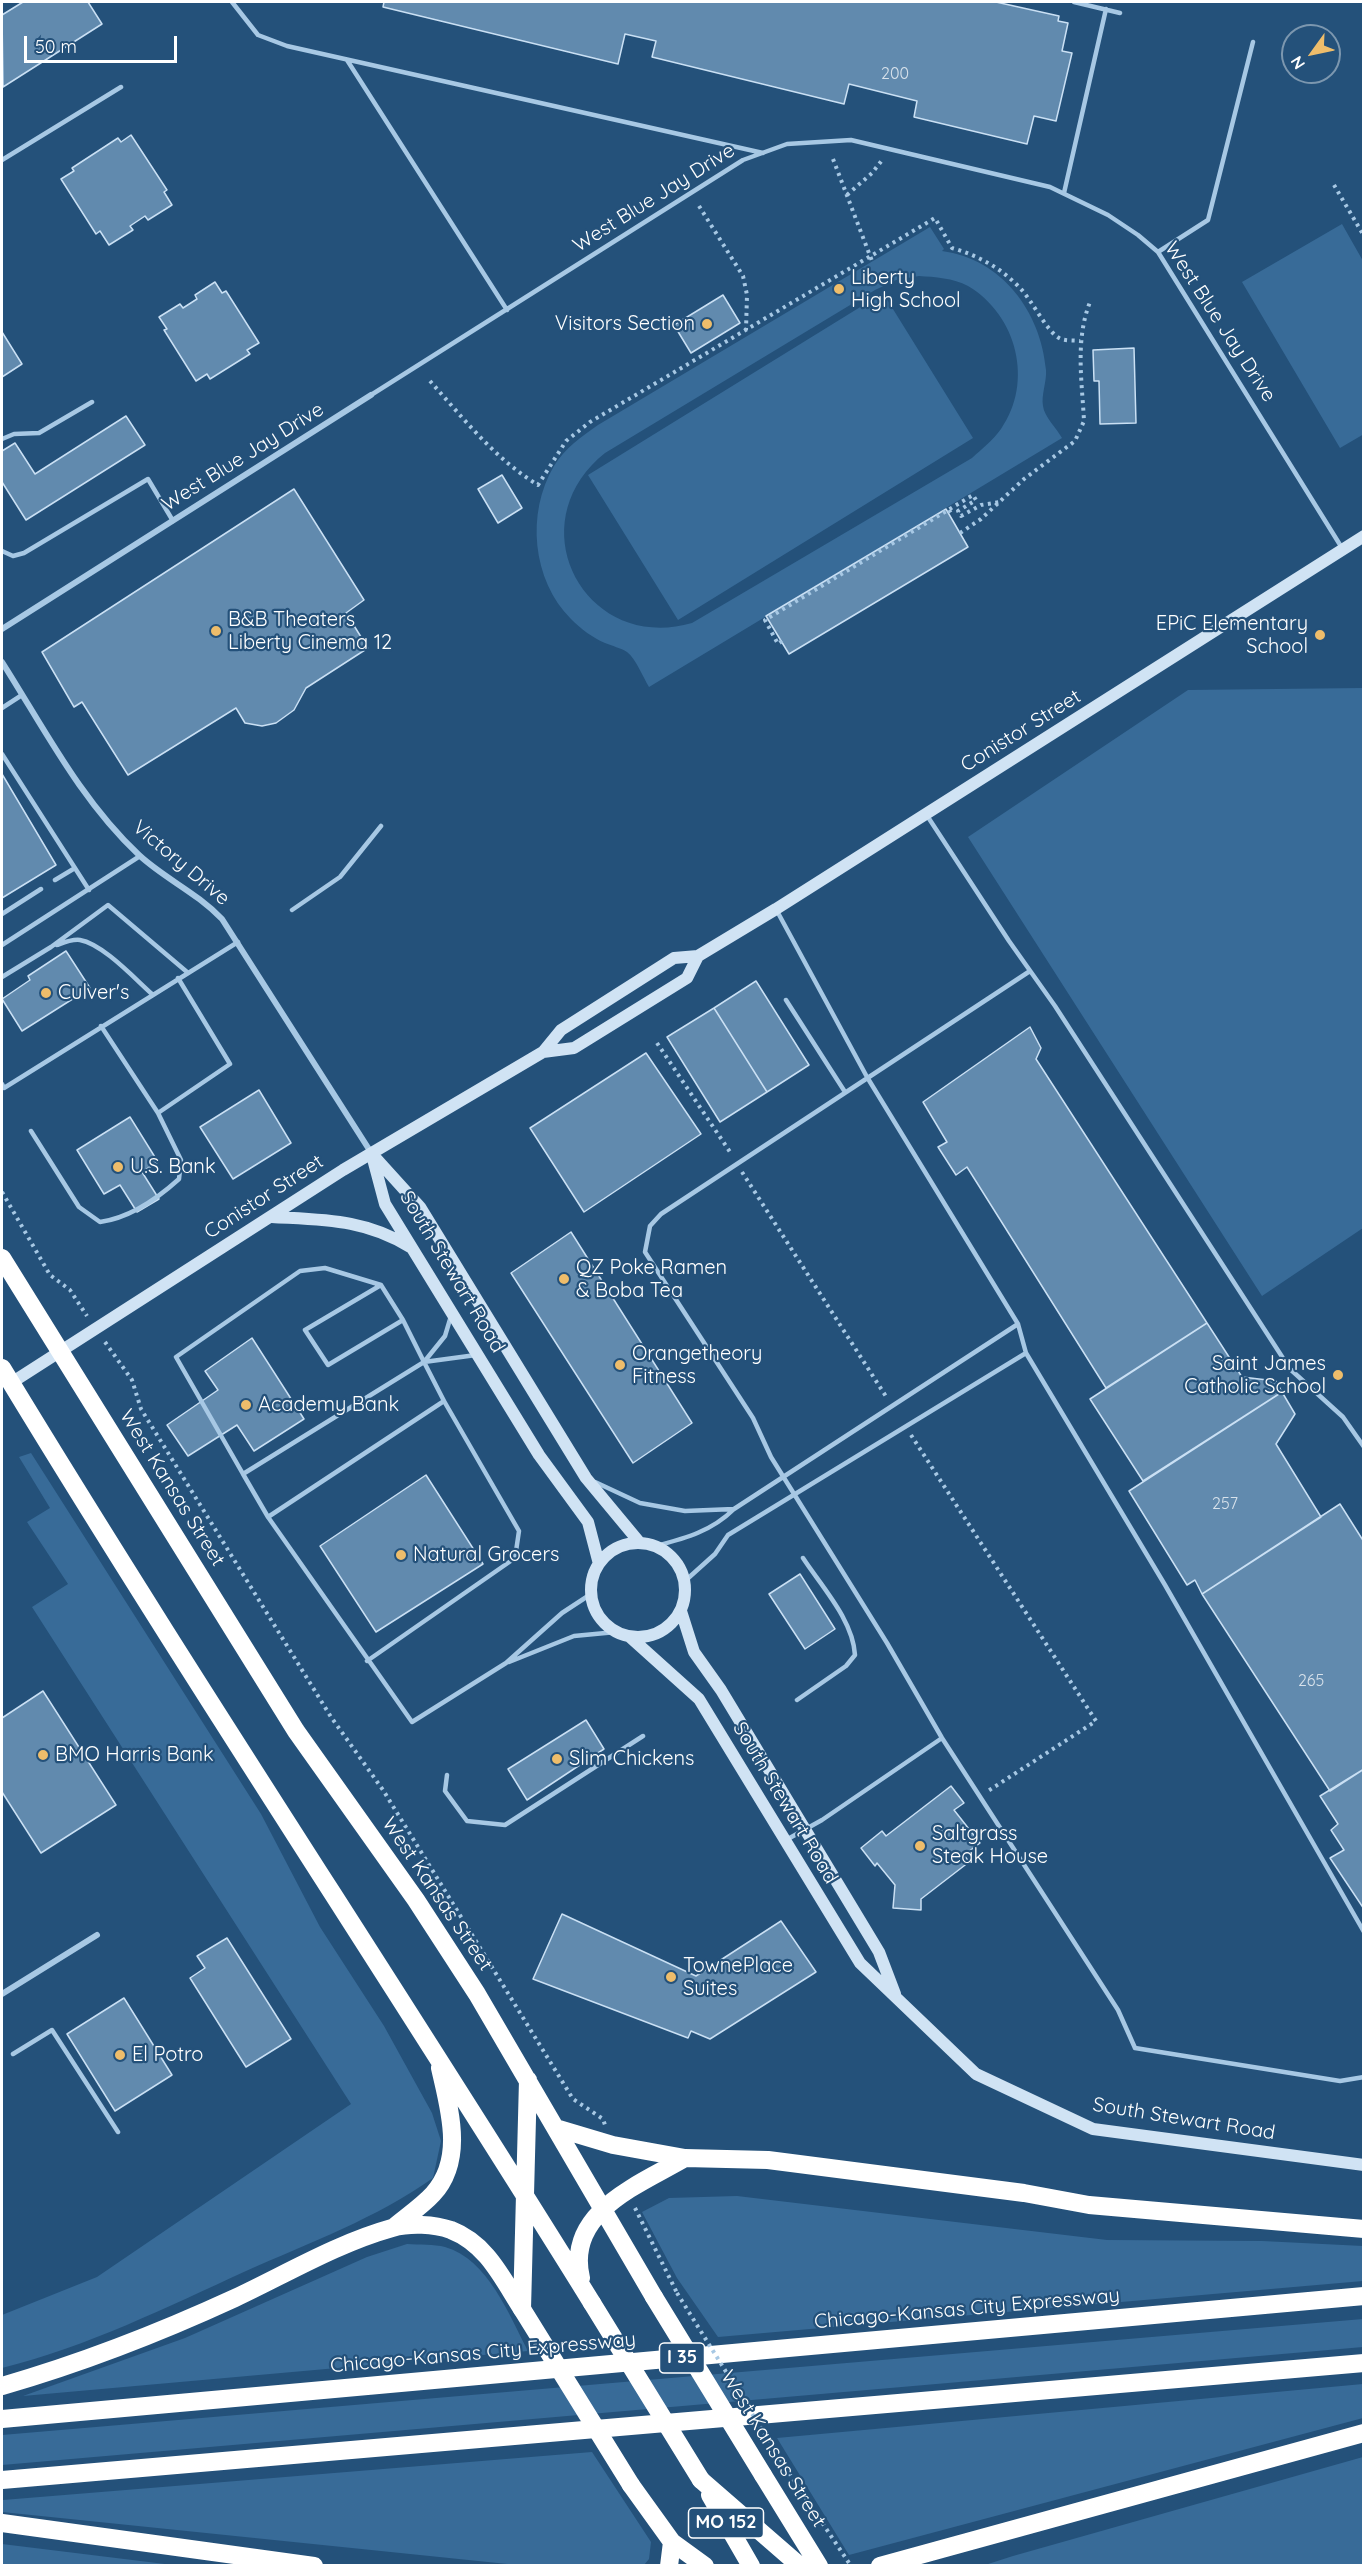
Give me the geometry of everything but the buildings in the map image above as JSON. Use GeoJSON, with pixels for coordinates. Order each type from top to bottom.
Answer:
{"type":"FeatureCollection","features":[{"type":"Feature","properties":{"kind":"highway","name":"West Kansas Street"},"geometry":{"type":"LineString","coordinates":[[2,1258],[296,1731],[416,1900],[484,2004],[602,2210],[819,2565]]}},
{"type":"Feature","properties":{"kind":"highway"},"geometry":{"type":"LineString","coordinates":[[5,1380],[196,1682],[437,2054],[587,2295]]}},
{"type":"Feature","properties":{"kind":"highway"},"geometry":{"type":"LineString","coordinates":[[394,2227],[434,2193],[446,2174],[452,2150],[453,2124],[437,2054]]}},
{"type":"Feature","properties":{"kind":"highway"},"geometry":{"type":"LineString","coordinates":[[522,2309],[523,2190],[528,2080]]}},
{"type":"Feature","properties":{"kind":"highway"},"geometry":{"type":"LineString","coordinates":[[555,2128],[613,2145],[685,2158],[768,2160],[1024,2193],[1089,2205],[1364,2229]]}},
{"type":"Feature","properties":{"kind":"highway"},"geometry":{"type":"LineString","coordinates":[[587,2295],[577,2261],[579,2244],[585,2228],[602,2210],[628,2191],[685,2158]]}},
{"type":"Feature","properties":{"kind":"highway"},"geometry":{"type":"LineString","coordinates":[[2,2386],[57,2370],[161,2332],[343,2247],[394,2227],[421,2225],[449,2229],[472,2241],[490,2257],[631,2485],[672,2542],[705,2565]]}},
{"type":"Feature","properties":{"kind":"highway","name":"MO 152"},"geometry":{"type":"LineString","coordinates":[[587,2295],[751,2565]]}},
{"type":"Feature","properties":{"kind":"highway","name":"Chicago-Kansas City Expressway"},"geometry":{"type":"LineString","coordinates":[[2,2419],[1364,2296]]}},
{"type":"Feature","properties":{"kind":"highway"},"geometry":{"type":"LineString","coordinates":[[2,2480],[1364,2363]]}},
{"type":"Feature","properties":{"kind":"highway"},"geometry":{"type":"LineString","coordinates":[[880,2565],[1364,2433]]}},
{"type":"Feature","properties":{"kind":"highway"},"geometry":{"type":"LineString","coordinates":[[701,2481],[800,2565]]}},
{"type":"Feature","properties":{"kind":"highway"},"geometry":{"type":"LineString","coordinates":[[2,2523],[314,2565]]}},
{"type":"Feature","properties":{"kind":"highway"},"geometry":{"type":"LineString","coordinates":[[669,2565],[672,2542]]}},
{"type":"Feature","properties":{"kind":"highway"},"geometry":{"type":"LineString","coordinates":[[922,2565],[939,2549]]}},
{"type":"Feature","properties":{"kind":"street","name":"West Blue Jay Drive"},"geometry":{"type":"LineString","coordinates":[[2,629],[371,395]]}},
{"type":"Feature","properties":{"kind":"street","name":"Conistor Street"},"geometry":{"type":"LineString","coordinates":[[5,1380],[58,1351],[273,1217],[343,1170],[543,1052],[561,1030],[674,958],[698,956],[776,909],[1344,551],[1364,536]]}},
{"type":"Feature","properties":{"kind":"street","name":"Victory Drive"},"geometry":{"type":"LineString","coordinates":[[2,662],[88,797],[140,856],[202,898],[222,919],[372,1154]]}},
{"type":"Feature","properties":{"kind":"street","name":"Conistor Street"},"geometry":{"type":"LineString","coordinates":[[543,1052],[574,1048],[687,978],[698,956]]}},
{"type":"Feature","properties":{"kind":"street","name":"South Stewart Road"},"geometry":{"type":"LineString","coordinates":[[372,1154],[385,1204],[539,1455],[588,1522],[599,1564]]}},
{"type":"Feature","properties":{"kind":"street","name":"South Stewart Road"},"geometry":{"type":"LineString","coordinates":[[372,1154],[420,1207],[586,1478],[640,1543]]}},
{"type":"Feature","properties":{"kind":"street"},"geometry":{"type":"LineString","coordinates":[[273,1217],[333,1220],[364,1226],[386,1233],[413,1249]]}},
{"type":"Feature","properties":{"kind":"street"},"geometry":{"type":"LineString","coordinates":[[640,1543],[656,1546],[674,1561],[685,1581],[685,1596],[681,1611],[660,1633],[646,1637],[630,1637],[616,1632],[604,1623],[595,1610],[591,1594],[592,1578],[599,1564],[610,1552],[624,1545],[640,1543]]}},
{"type":"Feature","properties":{"kind":"street","name":"South Stewart Road"},"geometry":{"type":"LineString","coordinates":[[681,1611],[694,1652],[721,1690],[879,1952],[896,1998]]}},
{"type":"Feature","properties":{"kind":"street","name":"South Stewart Road"},"geometry":{"type":"LineString","coordinates":[[630,1637],[699,1699],[860,1963],[975,2074],[1093,2129],[1364,2164]]}},
{"type":"Feature","properties":{"kind":"street"},"geometry":{"type":"LineString","coordinates":[[2,1994],[97,1935]]}},
{"type":"Feature","properties":{"kind":"lane"},"geometry":{"type":"LineString","coordinates":[[232,2],[258,34],[287,46],[763,153]]}},
{"type":"Feature","properties":{"kind":"lane"},"geometry":{"type":"LineString","coordinates":[[1074,2],[1120,13]]}},
{"type":"Feature","properties":{"kind":"lane"},"geometry":{"type":"LineString","coordinates":[[1064,193],[1106,9]]}},
{"type":"Feature","properties":{"kind":"lane"},"geometry":{"type":"LineString","coordinates":[[1158,252],[1208,220],[1253,42]]}},
{"type":"Feature","properties":{"kind":"lane"},"geometry":{"type":"LineString","coordinates":[[347,60],[507,310]]}},
{"type":"Feature","properties":{"kind":"lane"},"geometry":{"type":"LineString","coordinates":[[2,160],[121,87]]}},
{"type":"Feature","properties":{"kind":"lane","name":"West Blue Jay Drive"},"geometry":{"type":"LineString","coordinates":[[371,395],[743,160],[787,144],[851,140],[1046,186],[1108,215],[1138,235],[1158,252],[1344,551]]}},
{"type":"Feature","properties":{"kind":"lane"},"geometry":{"type":"LineString","coordinates":[[2,439],[14,434],[39,433],[92,402]]}},
{"type":"Feature","properties":{"kind":"lane"},"geometry":{"type":"LineString","coordinates":[[2,551],[13,556],[24,553],[148,479],[173,521]]}},
{"type":"Feature","properties":{"kind":"lane"},"geometry":{"type":"LineString","coordinates":[[2,708],[22,695]]}},
{"type":"Feature","properties":{"kind":"lane"},"geometry":{"type":"LineString","coordinates":[[2,754],[89,890]]}},
{"type":"Feature","properties":{"kind":"lane"},"geometry":{"type":"LineString","coordinates":[[926,814],[1133,1124],[1290,1368],[1343,1417],[1364,1447]]}},
{"type":"Feature","properties":{"kind":"lane"},"geometry":{"type":"LineString","coordinates":[[292,910],[340,877],[381,826]]}},
{"type":"Feature","properties":{"kind":"lane"},"geometry":{"type":"LineString","coordinates":[[2,945],[140,856]]}},
{"type":"Feature","properties":{"kind":"lane"},"geometry":{"type":"LineString","coordinates":[[55,880],[75,868]]}},
{"type":"Feature","properties":{"kind":"lane"},"geometry":{"type":"LineString","coordinates":[[2,914],[41,889]]}},
{"type":"Feature","properties":{"kind":"lane"},"geometry":{"type":"LineString","coordinates":[[2,977],[51,947],[108,905],[187,972]]}},
{"type":"Feature","properties":{"kind":"lane"},"geometry":{"type":"LineString","coordinates":[[776,909],[867,1077],[1018,1324],[1026,1353],[1165,1585],[1364,1932]]}},
{"type":"Feature","properties":{"kind":"lane"},"geometry":{"type":"LineString","coordinates":[[51,947],[70,940],[82,940],[97,948],[152,994]]}},
{"type":"Feature","properties":{"kind":"lane"},"geometry":{"type":"LineString","coordinates":[[2,1084],[4,1088],[238,942]]}},
{"type":"Feature","properties":{"kind":"lane"},"geometry":{"type":"LineString","coordinates":[[1030,971],[661,1214],[650,1226],[645,1251],[753,1418],[771,1457],[942,1738],[1118,2010],[1135,2048],[1340,2081],[1364,2077]]}},
{"type":"Feature","properties":{"kind":"lane"},"geometry":{"type":"LineString","coordinates":[[159,1113],[230,1064],[178,978]]}},
{"type":"Feature","properties":{"kind":"lane"},"geometry":{"type":"LineString","coordinates":[[786,1000],[845,1092]]}},
{"type":"Feature","properties":{"kind":"lane"},"geometry":{"type":"LineString","coordinates":[[31,1131],[79,1208],[100,1222],[118,1220],[167,1190],[179,1179],[182,1160],[159,1113],[101,1026]]}},
{"type":"Feature","properties":{"kind":"lane"},"geometry":{"type":"LineString","coordinates":[[367,1661],[515,1558],[519,1531],[444,1401],[403,1320],[381,1285],[325,1268],[300,1271],[176,1357],[268,1517],[367,1661],[412,1722],[506,1663],[562,1613],[591,1594]]}},
{"type":"Feature","properties":{"kind":"lane"},"geometry":{"type":"LineString","coordinates":[[381,1285],[305,1330],[328,1365],[403,1320]]}},
{"type":"Feature","properties":{"kind":"lane"},"geometry":{"type":"LineString","coordinates":[[243,1474],[424,1362],[445,1336],[452,1314]]}},
{"type":"Feature","properties":{"kind":"lane"},"geometry":{"type":"LineString","coordinates":[[656,1546],[688,1538],[719,1524],[734,1509],[1018,1324]]}},
{"type":"Feature","properties":{"kind":"lane"},"geometry":{"type":"LineString","coordinates":[[685,1581],[715,1554],[728,1535],[1026,1353]]}},
{"type":"Feature","properties":{"kind":"lane"},"geometry":{"type":"LineString","coordinates":[[424,1362],[478,1355]]}},
{"type":"Feature","properties":{"kind":"lane"},"geometry":{"type":"LineString","coordinates":[[268,1517],[444,1401]]}},
{"type":"Feature","properties":{"kind":"lane"},"geometry":{"type":"LineString","coordinates":[[586,1478],[640,1503],[685,1511],[734,1509]]}},
{"type":"Feature","properties":{"kind":"lane"},"geometry":{"type":"LineString","coordinates":[[797,1700],[846,1666],[855,1655],[854,1642],[843,1620],[803,1558]]}},
{"type":"Feature","properties":{"kind":"lane"},"geometry":{"type":"LineString","coordinates":[[506,1663],[574,1636],[616,1632]]}},
{"type":"Feature","properties":{"kind":"lane"},"geometry":{"type":"LineString","coordinates":[[447,1775],[446,1791],[467,1821],[505,1825],[643,1736]]}},
{"type":"Feature","properties":{"kind":"lane"},"geometry":{"type":"LineString","coordinates":[[785,1841],[942,1738]]}},
{"type":"Feature","properties":{"kind":"lane"},"geometry":{"type":"LineString","coordinates":[[13,2054],[52,2030],[118,2132]]}},
{"type":"Feature","properties":{"kind":"path"},"geometry":{"type":"LineString","coordinates":[[847,195],[872,173],[884,157]]}},
{"type":"Feature","properties":{"kind":"path"},"geometry":{"type":"LineString","coordinates":[[833,159],[871,259]]}},
{"type":"Feature","properties":{"kind":"path"},"geometry":{"type":"LineString","coordinates":[[1334,185],[1364,236]]}},
{"type":"Feature","properties":{"kind":"path"},"geometry":{"type":"LineString","coordinates":[[699,206],[743,276],[747,295],[746,330]]}},
{"type":"Feature","properties":{"kind":"path"},"geometry":{"type":"LineString","coordinates":[[430,381],[495,453],[516,472],[538,484],[566,441],[590,422],[871,259],[935,218],[952,248],[973,254],[994,265],[1020,288],[1050,330],[1060,339],[1080,341]]}},
{"type":"Feature","properties":{"kind":"path"},"geometry":{"type":"LineString","coordinates":[[960,533],[1000,502],[1024,479],[1075,441],[1082,431],[1084,421],[1080,341],[1083,320],[1090,302]]}},
{"type":"Feature","properties":{"kind":"path"},"geometry":{"type":"LineString","coordinates":[[782,641],[778,644],[765,620],[973,495],[976,500],[958,511],[961,516],[981,505],[1000,502]]}},
{"type":"Feature","properties":{"kind":"path"},"geometry":{"type":"LineString","coordinates":[[949,510],[952,515]]}},
{"type":"Feature","properties":{"kind":"path"},"geometry":{"type":"LineString","coordinates":[[657,1043],[737,1163],[892,1406]]}},
{"type":"Feature","properties":{"kind":"path"},"geometry":{"type":"LineString","coordinates":[[2,1192],[50,1275],[70,1290]]}},
{"type":"Feature","properties":{"kind":"path"},"geometry":{"type":"LineString","coordinates":[[132,1380],[141,1409],[331,1717],[383,1790],[493,1973]]}},
{"type":"Feature","properties":{"kind":"path"},"geometry":{"type":"LineString","coordinates":[[905,1427],[1096,1721],[980,1796]]}},
{"type":"Feature","properties":{"kind":"path"},"geometry":{"type":"LineString","coordinates":[[677,2293],[789,2473],[851,2565]]}},
{"type":"Feature","properties":{"kind":"shaded area"},"geometry":{"type":"Polygon","coordinates":[[[1342,224],[1363,261],[1364,434],[1340,448],[1242,282],[1342,224]]]}},
{"type":"Feature","properties":{"kind":"shaded area"},"geometry":{"type":"Polygon","coordinates":[[[930,227],[944,249],[942,251],[963,256],[983,265],[1015,292],[1027,309],[1043,349],[1046,370],[1044,410],[1062,438],[649,687],[627,652],[596,639],[583,630],[558,603],[541,566],[537,546],[539,504],[554,466],[568,448],[598,425],[930,227]],[[919,276],[896,280],[875,290],[605,453],[579,482],[566,514],[565,546],[575,576],[594,602],[621,620],[654,628],[692,623],[972,458],[991,441],[1011,411],[1017,391],[1018,371],[1009,332],[985,299],[968,286],[938,277],[919,276]]]}},
{"type":"Feature","properties":{"kind":"shaded area"},"geometry":{"type":"Polygon","coordinates":[[[883,293],[973,438],[678,620],[588,475],[883,293]]]}},
{"type":"Feature","properties":{"kind":"shaded area"},"geometry":{"type":"Polygon","coordinates":[[[1363,688],[1363,1228],[1262,1296],[968,837],[1188,690],[1363,688]]]}},
{"type":"Feature","properties":{"kind":"shaded area"},"geometry":{"type":"Polygon","coordinates":[[[31,1453],[261,1814],[320,1927],[384,2026],[432,2113],[441,2141],[433,2178],[366,2218],[96,2338],[2,2368],[2,2315],[97,2277],[351,2104],[32,1607],[68,1584],[27,1522],[50,1508],[19,1457],[31,1453]]]}},
{"type":"Feature","properties":{"kind":"shaded area"},"geometry":{"type":"Polygon","coordinates":[[[737,2196],[1107,2240],[1262,2241],[1363,2246],[1363,2281],[718,2337],[677,2278],[642,2212],[669,2198],[737,2196]]]}},
{"type":"Feature","properties":{"kind":"shaded area"},"geometry":{"type":"Polygon","coordinates":[[[407,2244],[445,2247],[460,2253],[473,2263],[496,2290],[528,2351],[23,2396],[185,2338],[367,2257],[407,2244]]]}},
{"type":"Feature","properties":{"kind":"shaded area"},"geometry":{"type":"Polygon","coordinates":[[[1363,2319],[1363,2347],[2,2465],[2,2435],[1363,2319]]]}},
{"type":"Feature","properties":{"kind":"shaded area"},"geometry":{"type":"Polygon","coordinates":[[[1363,2384],[1363,2418],[849,2555],[777,2438],[1363,2384]]]}},
{"type":"Feature","properties":{"kind":"shaded area"},"geometry":{"type":"Polygon","coordinates":[[[592,2452],[651,2542],[649,2559],[644,2565],[517,2565],[2,2512],[3,2500],[592,2452]]]}},
{"type":"Feature","properties":{"kind":"shaded area"},"geometry":{"type":"Polygon","coordinates":[[[1363,2457],[1363,2565],[985,2565],[1013,2556],[1363,2457]]]}},
{"type":"Feature","properties":{"kind":"shaded area"},"geometry":{"type":"Polygon","coordinates":[[[2,2544],[173,2565],[2,2565],[2,2544]]]}},
{"type":"Feature","properties":{"kind":"place","name":"Liberty High School"},"geometry":{"type":"Point","coordinates":[839,289]}},
{"type":"Feature","properties":{"kind":"place","name":"Visitors Section"},"geometry":{"type":"Point","coordinates":[707,324]}},
{"type":"Feature","properties":{"kind":"place","name":"B&B Theaters Liberty Cinema 12"},"geometry":{"type":"Point","coordinates":[216,631]}},
{"type":"Feature","properties":{"kind":"place","name":"EPiC Elementary School"},"geometry":{"type":"Point","coordinates":[1320,635]}},
{"type":"Feature","properties":{"kind":"place","name":"Culver's"},"geometry":{"type":"Point","coordinates":[46,993]}},
{"type":"Feature","properties":{"kind":"place","name":"U.S. Bank"},"geometry":{"type":"Point","coordinates":[118,1167]}},
{"type":"Feature","properties":{"kind":"place","name":"QZ Poke Ramen & Boba Tea"},"geometry":{"type":"Point","coordinates":[564,1279]}},
{"type":"Feature","properties":{"kind":"place","name":"Orangetheory Fitness"},"geometry":{"type":"Point","coordinates":[620,1365]}},
{"type":"Feature","properties":{"kind":"place","name":"Saint James Catholic School"},"geometry":{"type":"Point","coordinates":[1338,1375]}},
{"type":"Feature","properties":{"kind":"place","name":"Academy Bank"},"geometry":{"type":"Point","coordinates":[246,1405]}},
{"type":"Feature","properties":{"kind":"place","name":"Natural Grocers"},"geometry":{"type":"Point","coordinates":[401,1555]}},
{"type":"Feature","properties":{"kind":"place","name":"BMO Harris Bank"},"geometry":{"type":"Point","coordinates":[43,1755]}},
{"type":"Feature","properties":{"kind":"place","name":"Slim Chickens"},"geometry":{"type":"Point","coordinates":[557,1759]}},
{"type":"Feature","properties":{"kind":"place","name":"Saltgrass Steak House"},"geometry":{"type":"Point","coordinates":[920,1846]}},
{"type":"Feature","properties":{"kind":"place","name":"TownePlace Suites"},"geometry":{"type":"Point","coordinates":[671,1977]}},
{"type":"Feature","properties":{"kind":"place","name":"El Potro"},"geometry":{"type":"Point","coordinates":[120,2055]}}]}
